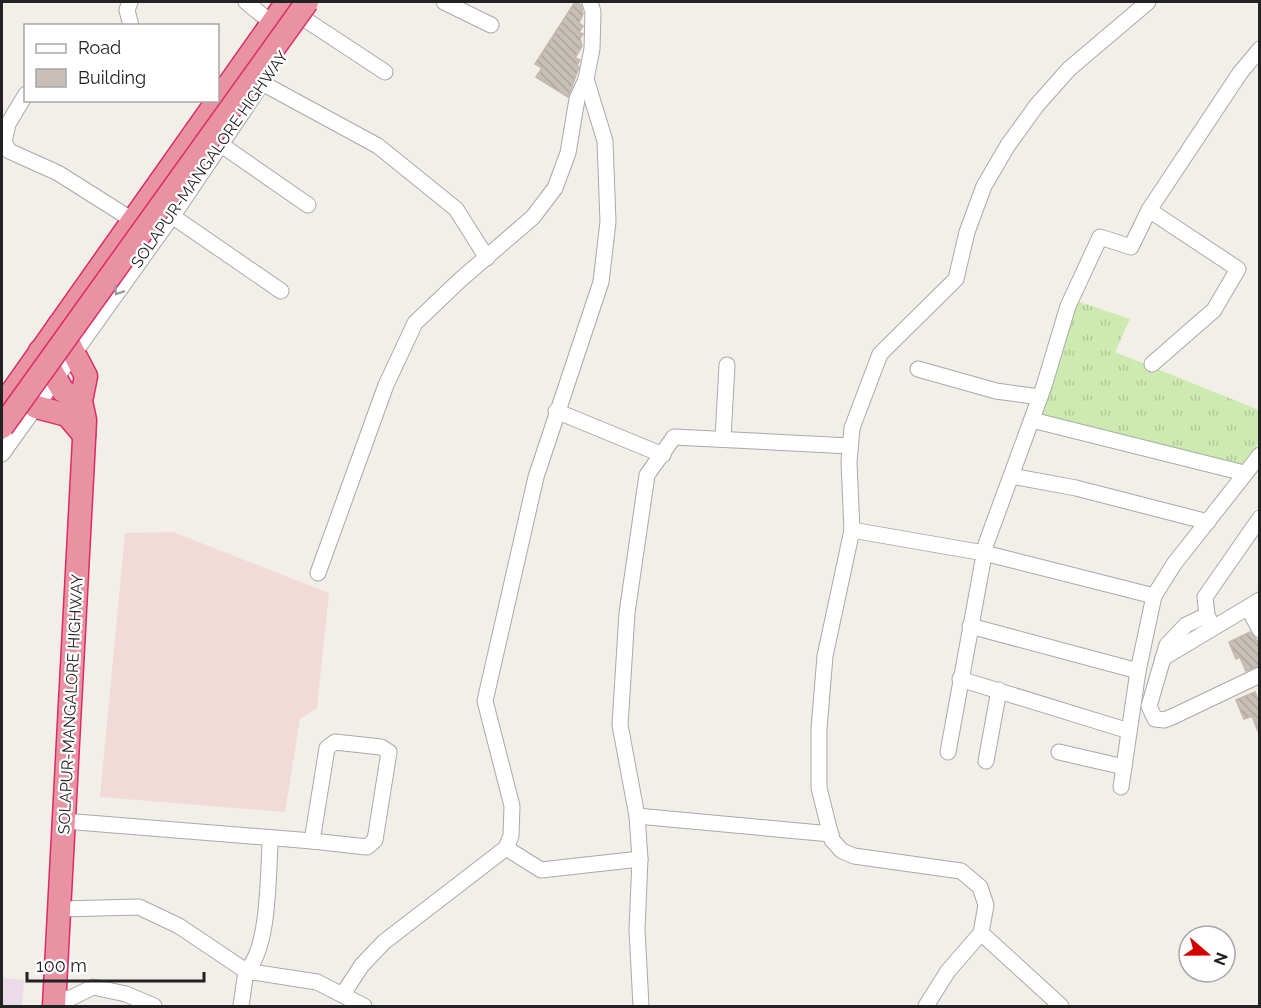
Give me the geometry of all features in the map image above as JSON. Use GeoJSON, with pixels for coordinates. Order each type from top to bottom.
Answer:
{"type":"FeatureCollection","features":[{"type":"Feature","properties":{"kind":"highway"},"geometry":{"type":"LineString","coordinates":[[219,98],[287,2]]}},
{"type":"Feature","properties":{"kind":"highway"},"geometry":{"type":"LineString","coordinates":[[2,427],[306,11]]}},
{"type":"Feature","properties":{"kind":"highway"},"geometry":{"type":"LineString","coordinates":[[2,406],[217,102]]}},
{"type":"Feature","properties":{"kind":"highway","name":"SOLAPUR-MANGALORE HIGHWAY"},"geometry":{"type":"LineString","coordinates":[[55,1002],[84,435],[81,401],[86,376],[59,325]]}},
{"type":"Feature","properties":{"kind":"highway"},"geometry":{"type":"LineString","coordinates":[[40,351],[63,391],[81,401]]}},
{"type":"Feature","properties":{"kind":"highway"},"geometry":{"type":"LineString","coordinates":[[36,407],[67,415],[84,435]]}},
{"type":"Feature","properties":{"kind":"street"},"geometry":{"type":"LineString","coordinates":[[130,2],[127,10],[130,24]]}},
{"type":"Feature","properties":{"kind":"street"},"geometry":{"type":"LineString","coordinates":[[246,2],[272,22]]}},
{"type":"Feature","properties":{"kind":"street","name":"SOLAPUR-MANGALORE HIGHWAY"},"geometry":{"type":"LineString","coordinates":[[57,379],[262,83],[306,11],[319,2]]}},
{"type":"Feature","properties":{"kind":"street"},"geometry":{"type":"LineString","coordinates":[[444,2],[491,25]]}},
{"type":"Feature","properties":{"kind":"street"},"geometry":{"type":"LineString","coordinates":[[318,573],[402,347],[415,323],[533,217],[555,189],[568,153],[577,99],[586,79],[592,49],[593,12],[590,2]]}},
{"type":"Feature","properties":{"kind":"street"},"geometry":{"type":"LineString","coordinates":[[926,1006],[948,971],[981,933],[986,905],[980,886],[961,871],[854,856],[842,851],[831,834],[819,788],[819,729],[825,656],[852,530],[850,446],[852,428],[880,354],[902,329],[956,279],[967,232],[984,186],[1008,145],[1037,105],[1069,69],[1148,2]]}},
{"type":"Feature","properties":{"kind":"street"},"geometry":{"type":"LineString","coordinates":[[306,11],[385,72]]}},
{"type":"Feature","properties":{"kind":"street"},"geometry":{"type":"LineString","coordinates":[[948,752],[984,553],[1040,397],[1068,306],[1100,237],[1131,247],[1149,210],[1240,73],[1260,49]]}},
{"type":"Feature","properties":{"kind":"street"},"geometry":{"type":"LineString","coordinates":[[343,994],[362,965],[384,942],[506,848],[511,836],[512,806],[485,701],[536,477],[556,411],[601,282],[608,222],[605,141],[586,79]]}},
{"type":"Feature","properties":{"kind":"street"},"geometry":{"type":"LineString","coordinates":[[262,83],[378,147],[456,209],[487,258]]}},
{"type":"Feature","properties":{"kind":"street"},"geometry":{"type":"LineString","coordinates":[[24,97],[8,124],[4,142],[5,155],[23,154],[58,172],[134,221]]}},
{"type":"Feature","properties":{"kind":"street"},"geometry":{"type":"LineString","coordinates":[[220,144],[308,204]]}},
{"type":"Feature","properties":{"kind":"street"},"geometry":{"type":"LineString","coordinates":[[1149,210],[1238,269],[1214,310],[1152,364]]}},
{"type":"Feature","properties":{"kind":"street"},"geometry":{"type":"LineString","coordinates":[[172,216],[281,291]]}},
{"type":"Feature","properties":{"kind":"street"},"geometry":{"type":"LineString","coordinates":[[723,438],[727,365]]}},
{"type":"Feature","properties":{"kind":"street"},"geometry":{"type":"LineString","coordinates":[[918,369],[996,392],[1040,397]]}},
{"type":"Feature","properties":{"kind":"street"},"geometry":{"type":"LineString","coordinates":[[2,454],[57,379]]}},
{"type":"Feature","properties":{"kind":"street"},"geometry":{"type":"LineString","coordinates":[[556,411],[663,455]]}},
{"type":"Feature","properties":{"kind":"street"},"geometry":{"type":"LineString","coordinates":[[1032,420],[1244,473]]}},
{"type":"Feature","properties":{"kind":"street"},"geometry":{"type":"LineString","coordinates":[[641,1006],[637,930],[640,858],[637,816],[620,725],[627,613],[646,475],[663,455],[674,436],[850,446]]}},
{"type":"Feature","properties":{"kind":"street"},"geometry":{"type":"LineString","coordinates":[[1121,787],[1138,670],[1154,596],[1244,473],[1260,455]]}},
{"type":"Feature","properties":{"kind":"street"},"geometry":{"type":"LineString","coordinates":[[1011,476],[1076,488],[1208,522]]}},
{"type":"Feature","properties":{"kind":"street"},"geometry":{"type":"LineString","coordinates":[[1210,621],[1205,597],[1260,518]]}},
{"type":"Feature","properties":{"kind":"street"},"geometry":{"type":"LineString","coordinates":[[852,530],[984,553],[1154,596]]}},
{"type":"Feature","properties":{"kind":"street"},"geometry":{"type":"LineString","coordinates":[[1260,630],[1254,604],[1210,621],[1163,658],[1149,706],[1155,719],[1164,720],[1260,675]]}},
{"type":"Feature","properties":{"kind":"street"},"geometry":{"type":"LineString","coordinates":[[970,626],[1138,670]]}},
{"type":"Feature","properties":{"kind":"street"},"geometry":{"type":"LineString","coordinates":[[960,679],[1129,731]]}},
{"type":"Feature","properties":{"kind":"street"},"geometry":{"type":"LineString","coordinates":[[986,761],[999,690]]}},
{"type":"Feature","properties":{"kind":"street"},"geometry":{"type":"LineString","coordinates":[[64,820],[312,841],[361,848],[372,844],[389,757],[386,749],[335,742],[329,744],[312,841]]}},
{"type":"Feature","properties":{"kind":"street"},"geometry":{"type":"LineString","coordinates":[[1059,752],[1124,767]]}},
{"type":"Feature","properties":{"kind":"street"},"geometry":{"type":"LineString","coordinates":[[637,816],[831,834]]}},
{"type":"Feature","properties":{"kind":"street"},"geometry":{"type":"LineString","coordinates":[[241,1006],[246,971],[253,965],[266,921],[270,845]]}},
{"type":"Feature","properties":{"kind":"street"},"geometry":{"type":"LineString","coordinates":[[506,848],[541,870],[640,858]]}},
{"type":"Feature","properties":{"kind":"street"},"geometry":{"type":"LineString","coordinates":[[60,909],[139,907],[179,926],[246,971],[317,982],[364,1006]]}},
{"type":"Feature","properties":{"kind":"street"},"geometry":{"type":"LineString","coordinates":[[981,933],[1061,1006]]}},
{"type":"Feature","properties":{"kind":"street"},"geometry":{"type":"LineString","coordinates":[[55,1002],[71,998],[93,987],[126,994],[154,1006]]}},
{"type":"Feature","properties":{"kind":"shaded area"},"geometry":{"type":"Polygon","coordinates":[[[173,532],[329,593],[317,708],[300,719],[285,812],[100,797],[125,533],[173,532]]]}},
{"type":"Feature","properties":{"kind":"shaded area"},"geometry":{"type":"Polygon","coordinates":[[[2,978],[24,980],[22,1006],[2,1006],[2,978]]]}},
{"type":"Feature","properties":{"kind":"green space"},"geometry":{"type":"Polygon","coordinates":[[[1077,301],[1130,319],[1115,352],[1259,410],[1259,441],[1244,473],[1038,418],[1077,301]]]}},
{"type":"Feature","properties":{"kind":"building"},"geometry":{"type":"Polygon","coordinates":[[[575,2],[581,5],[583,14],[579,23],[583,26],[579,32],[583,34],[580,38],[582,46],[575,58],[580,60],[577,65],[579,67],[568,97],[536,77],[542,68],[535,64],[575,2]]]}},
{"type":"Feature","properties":{"kind":"building"},"geometry":{"type":"Polygon","coordinates":[[[1250,632],[1260,644],[1260,665],[1246,671],[1240,657],[1236,659],[1229,642],[1250,632]]]}},
{"type":"Feature","properties":{"kind":"building"},"geometry":{"type":"Polygon","coordinates":[[[1255,692],[1260,705],[1259,734],[1252,716],[1244,719],[1236,700],[1255,692]]]}}]}
